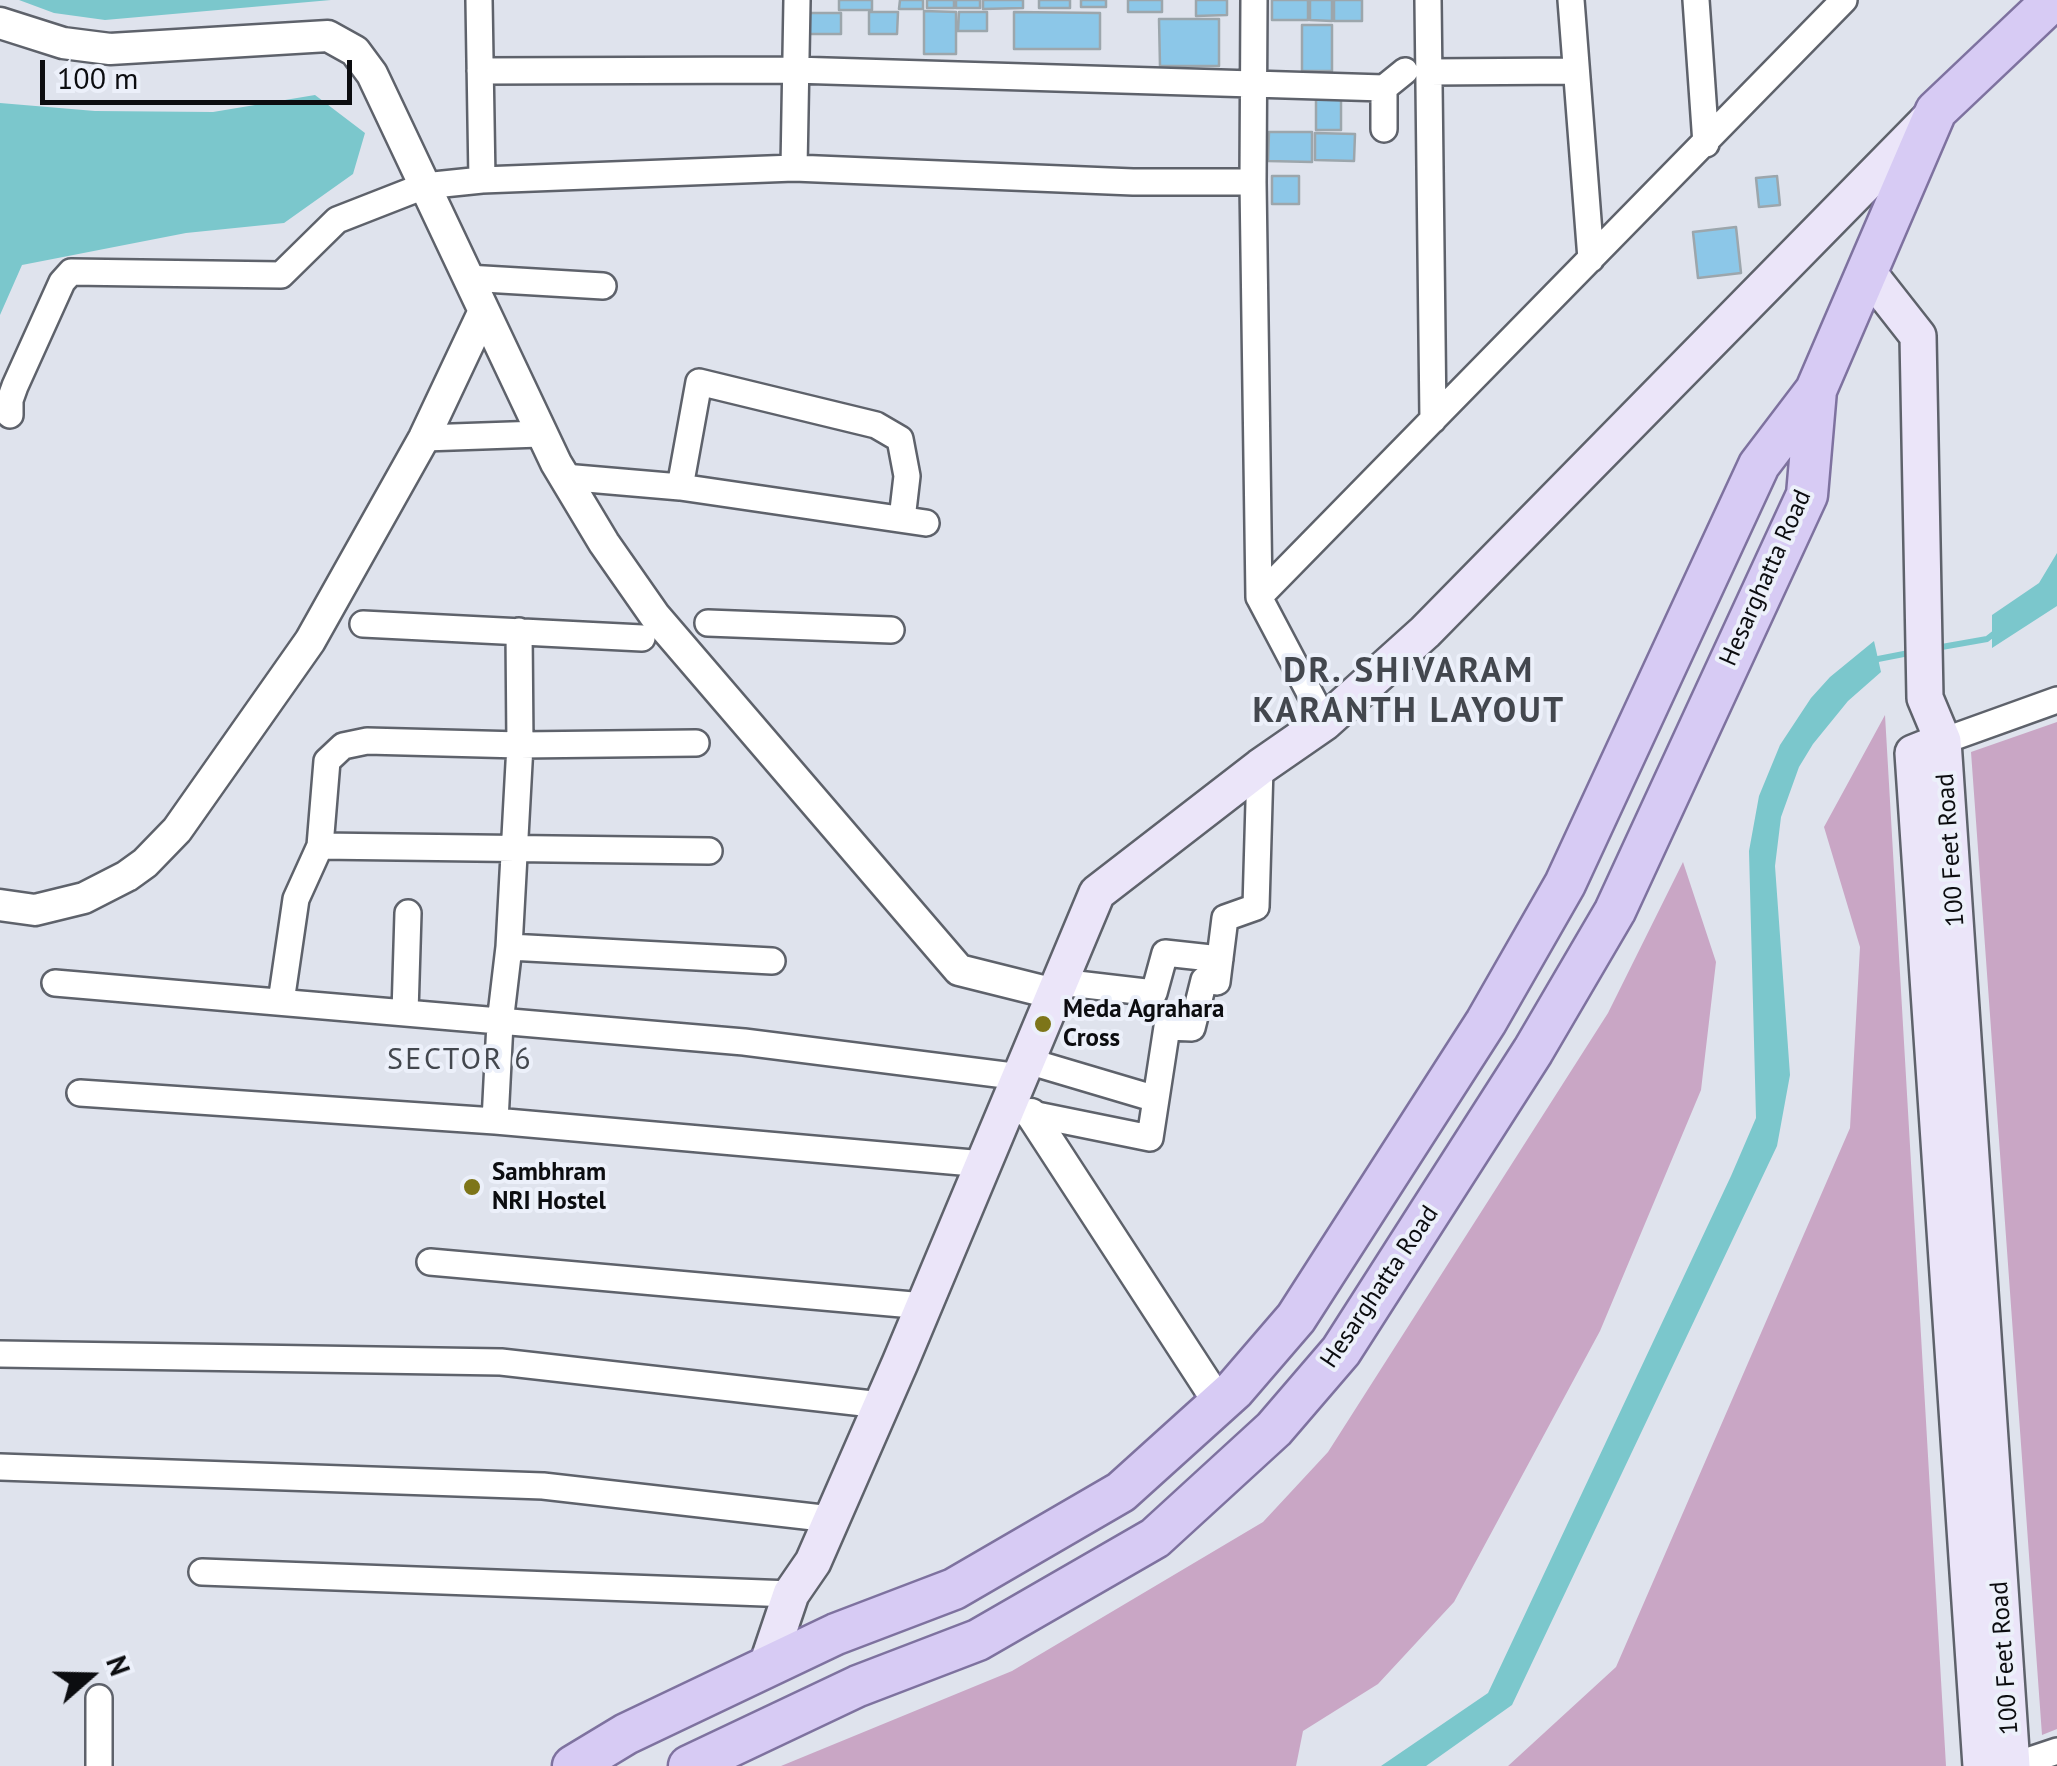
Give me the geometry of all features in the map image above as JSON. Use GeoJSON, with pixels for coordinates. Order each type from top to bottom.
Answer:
{"type":"FeatureCollection","features":[{"type":"Feature","properties":{"kind":"main road"},"geometry":{"type":"LineString","coordinates":[[766,1668],[790,1594],[812,1562],[984,1164],[1021,1091],[1097,893],[1325,722],[1425,632],[1936,111],[2053,0]]}},
{"type":"Feature","properties":{"kind":"main road"},"geometry":{"type":"LineString","coordinates":[[573,1766],[626,1734],[836,1634],[954,1589],[1121,1492],[1219,1403],[1296,1318],[1486,1022],[1565,884],[1759,465],[1816,390],[1936,111]]}},
{"type":"Feature","properties":{"kind":"main road"},"geometry":{"type":"LineString","coordinates":[[1868,271],[1918,336],[1924,698],[1943,741]]}},
{"type":"Feature","properties":{"kind":"main road","name":"Hesarghatta Road"},"geometry":{"type":"LineString","coordinates":[[690,1766],[858,1686],[978,1640],[1154,1538],[1274,1429],[1341,1352],[1533,1051],[1614,911],[1807,494],[1816,390]]}},
{"type":"Feature","properties":{"kind":"main road","name":"100 Feet Road"},"geometry":{"type":"LineString","coordinates":[[1981,1766],[1912,753],[1943,741],[2012,1766]]}},
{"type":"Feature","properties":{"kind":"street"},"geometry":{"type":"LineString","coordinates":[[478,0],[482,180]]}},
{"type":"Feature","properties":{"kind":"street"},"geometry":{"type":"LineString","coordinates":[[794,168],[796,0]]}},
{"type":"Feature","properties":{"kind":"street"},"geometry":{"type":"LineString","coordinates":[[1254,0],[1259,597],[1325,722]]}},
{"type":"Feature","properties":{"kind":"street"},"geometry":{"type":"LineString","coordinates":[[1428,0],[1417,71],[1433,420]]}},
{"type":"Feature","properties":{"kind":"street"},"geometry":{"type":"LineString","coordinates":[[1570,0],[1591,259]]}},
{"type":"Feature","properties":{"kind":"street"},"geometry":{"type":"LineString","coordinates":[[1696,0],[1706,144]]}},
{"type":"Feature","properties":{"kind":"street"},"geometry":{"type":"LineString","coordinates":[[1259,597],[1844,0]]}},
{"type":"Feature","properties":{"kind":"street"},"geometry":{"type":"LineString","coordinates":[[0,23],[63,43],[110,49],[328,36],[355,51],[367,66],[540,434],[604,542],[655,616],[959,970],[1058,988],[1154,993],[1164,953],[1220,959]]}},
{"type":"Feature","properties":{"kind":"street"},"geometry":{"type":"LineString","coordinates":[[480,71],[794,70],[1384,88],[1417,71],[1576,71]]}},
{"type":"Feature","properties":{"kind":"street"},"geometry":{"type":"LineString","coordinates":[[1384,88],[1384,129]]}},
{"type":"Feature","properties":{"kind":"street"},"geometry":{"type":"LineString","coordinates":[[10,415],[15,386],[62,282],[71,272],[281,276],[338,220],[424,186],[482,180],[794,168],[1133,182],[1253,182]]}},
{"type":"Feature","properties":{"kind":"street"},"geometry":{"type":"LineString","coordinates":[[467,278],[603,286]]}},
{"type":"Feature","properties":{"kind":"street"},"geometry":{"type":"LineString","coordinates":[[0,905],[35,910],[84,898],[127,876],[162,848],[310,641],[424,438],[483,313]]}},
{"type":"Feature","properties":{"kind":"street"},"geometry":{"type":"LineString","coordinates":[[564,477],[680,486],[914,521],[900,439],[876,425],[702,370],[680,486]]}},
{"type":"Feature","properties":{"kind":"street"},"geometry":{"type":"LineString","coordinates":[[424,438],[540,434]]}},
{"type":"Feature","properties":{"kind":"street"},"geometry":{"type":"LineString","coordinates":[[708,623],[891,630]]}},
{"type":"Feature","properties":{"kind":"street"},"geometry":{"type":"LineString","coordinates":[[363,624],[642,638]]}},
{"type":"Feature","properties":{"kind":"street"},"geometry":{"type":"LineString","coordinates":[[495,1121],[515,850],[520,745],[519,631]]}},
{"type":"Feature","properties":{"kind":"street"},"geometry":{"type":"LineString","coordinates":[[1943,741],[2057,700]]}},
{"type":"Feature","properties":{"kind":"street"},"geometry":{"type":"LineString","coordinates":[[281,1002],[296,899],[320,846],[327,761],[344,746],[368,740],[520,745],[696,743]]}},
{"type":"Feature","properties":{"kind":"street"},"geometry":{"type":"LineString","coordinates":[[1021,1091],[1150,1138],[1168,1026],[1192,1028],[1204,980],[1218,982],[1225,918],[1256,907],[1260,767]]}},
{"type":"Feature","properties":{"kind":"street"},"geometry":{"type":"LineString","coordinates":[[320,846],[709,851]]}},
{"type":"Feature","properties":{"kind":"street"},"geometry":{"type":"LineString","coordinates":[[404,1013],[408,913]]}},
{"type":"Feature","properties":{"kind":"street"},"geometry":{"type":"LineString","coordinates":[[509,947],[772,961]]}},
{"type":"Feature","properties":{"kind":"street"},"geometry":{"type":"LineString","coordinates":[[55,983],[863,1055],[1013,1076],[1219,1403]]}},
{"type":"Feature","properties":{"kind":"street"},"geometry":{"type":"LineString","coordinates":[[1021,1091],[1156,1099]]}},
{"type":"Feature","properties":{"kind":"street"},"geometry":{"type":"LineString","coordinates":[[80,1092],[495,1121],[984,1164]]}},
{"type":"Feature","properties":{"kind":"street"},"geometry":{"type":"LineString","coordinates":[[430,1262],[924,1306]]}},
{"type":"Feature","properties":{"kind":"street"},"geometry":{"type":"LineString","coordinates":[[0,1354],[502,1362],[882,1405]]}},
{"type":"Feature","properties":{"kind":"street"},"geometry":{"type":"LineString","coordinates":[[0,1468],[543,1486],[831,1519]]}},
{"type":"Feature","properties":{"kind":"street"},"geometry":{"type":"LineString","coordinates":[[202,1572],[790,1594]]}},
{"type":"Feature","properties":{"kind":"street"},"geometry":{"type":"LineString","coordinates":[[99,1698],[99,1766]]}},
{"type":"Feature","properties":{"kind":"street"},"geometry":{"type":"LineString","coordinates":[[2012,1766],[2057,1751]]}},
{"type":"Feature","properties":{"kind":"shaded area"},"geometry":{"type":"Polygon","coordinates":[[[1885,715],[1946,1766],[1508,1766],[1616,1667],[1850,1128],[1860,947],[1824,827],[1885,715]]]}},
{"type":"Feature","properties":{"kind":"shaded area"},"geometry":{"type":"Polygon","coordinates":[[[2057,722],[2057,1729],[2042,1735],[1971,752],[2057,722]]]}},
{"type":"Feature","properties":{"kind":"shaded area"},"geometry":{"type":"Polygon","coordinates":[[[1683,862],[1716,962],[1701,1090],[1600,1331],[1454,1602],[1378,1684],[1303,1731],[1296,1766],[781,1766],[1012,1671],[1263,1522],[1328,1452],[1608,1013],[1683,862]]]}},
{"type":"Feature","properties":{"kind":"water"},"geometry":{"type":"Polygon","coordinates":[[[19,0],[331,0],[105,20],[54,13],[19,0]]]}},
{"type":"Feature","properties":{"kind":"water"},"geometry":{"type":"Polygon","coordinates":[[[315,95],[365,133],[353,174],[284,223],[186,233],[22,265],[0,315],[0,103],[95,111],[213,112],[315,95]]]}},
{"type":"Feature","properties":{"kind":"water"},"geometry":{"type":"Polygon","coordinates":[[[2057,553],[2057,606],[1992,648],[1992,615],[2039,583],[2057,553]]]}},
{"type":"Feature","properties":{"kind":"water"},"geometry":{"type":"Polygon","coordinates":[[[1874,641],[1881,672],[1848,701],[1813,744],[1799,767],[1781,817],[1775,866],[1790,1075],[1777,1146],[1512,1705],[1426,1766],[1381,1766],[1488,1693],[1731,1176],[1756,1118],[1749,851],[1759,796],[1780,745],[1811,698],[1874,641]]]}},
{"type":"Feature","properties":{"kind":"building"},"geometry":{"type":"Polygon","coordinates":[[[839,0],[872,0],[872,10],[839,10],[839,0]]]}},
{"type":"Feature","properties":{"kind":"building"},"geometry":{"type":"Polygon","coordinates":[[[900,0],[923,0],[923,9],[899,9],[900,0]]]}},
{"type":"Feature","properties":{"kind":"building"},"geometry":{"type":"Polygon","coordinates":[[[927,0],[954,0],[954,8],[927,8],[927,0]]]}},
{"type":"Feature","properties":{"kind":"building"},"geometry":{"type":"Polygon","coordinates":[[[956,0],[980,0],[980,8],[956,8],[956,0]]]}},
{"type":"Feature","properties":{"kind":"building"},"geometry":{"type":"Polygon","coordinates":[[[983,0],[1023,0],[1023,8],[983,9],[983,0]]]}},
{"type":"Feature","properties":{"kind":"building"},"geometry":{"type":"Polygon","coordinates":[[[1039,0],[1070,0],[1070,8],[1039,8],[1039,0]]]}},
{"type":"Feature","properties":{"kind":"building"},"geometry":{"type":"Polygon","coordinates":[[[1081,0],[1106,0],[1106,7],[1081,7],[1081,0]]]}},
{"type":"Feature","properties":{"kind":"building"},"geometry":{"type":"Polygon","coordinates":[[[1128,0],[1162,0],[1162,12],[1128,12],[1128,0]]]}},
{"type":"Feature","properties":{"kind":"building"},"geometry":{"type":"Polygon","coordinates":[[[1196,0],[1227,0],[1227,15],[1196,16],[1196,0]]]}},
{"type":"Feature","properties":{"kind":"building"},"geometry":{"type":"Polygon","coordinates":[[[1272,0],[1308,0],[1308,20],[1272,20],[1272,0]]]}},
{"type":"Feature","properties":{"kind":"building"},"geometry":{"type":"Polygon","coordinates":[[[1310,0],[1332,0],[1332,21],[1310,20],[1310,0]]]}},
{"type":"Feature","properties":{"kind":"building"},"geometry":{"type":"Polygon","coordinates":[[[1334,0],[1362,0],[1362,21],[1334,21],[1334,0]]]}},
{"type":"Feature","properties":{"kind":"building"},"geometry":{"type":"Polygon","coordinates":[[[924,11],[956,12],[956,54],[924,54],[924,11]]]}},
{"type":"Feature","properties":{"kind":"building"},"geometry":{"type":"Polygon","coordinates":[[[869,12],[898,12],[897,34],[869,34],[869,12]]]}},
{"type":"Feature","properties":{"kind":"building"},"geometry":{"type":"Polygon","coordinates":[[[959,12],[987,12],[987,31],[958,31],[959,12]]]}},
{"type":"Feature","properties":{"kind":"building"},"geometry":{"type":"Polygon","coordinates":[[[1014,12],[1100,13],[1100,49],[1014,49],[1014,12]]]}},
{"type":"Feature","properties":{"kind":"building"},"geometry":{"type":"Polygon","coordinates":[[[809,13],[841,13],[841,34],[809,34],[809,13]]]}},
{"type":"Feature","properties":{"kind":"building"},"geometry":{"type":"Polygon","coordinates":[[[1159,19],[1219,19],[1219,66],[1160,66],[1159,19]]]}},
{"type":"Feature","properties":{"kind":"building"},"geometry":{"type":"Polygon","coordinates":[[[1302,25],[1332,25],[1332,71],[1302,71],[1302,25]]]}},
{"type":"Feature","properties":{"kind":"building"},"geometry":{"type":"Polygon","coordinates":[[[1316,99],[1341,99],[1341,130],[1316,130],[1316,99]]]}},
{"type":"Feature","properties":{"kind":"building"},"geometry":{"type":"Polygon","coordinates":[[[1269,132],[1312,132],[1312,162],[1268,161],[1269,132]]]}},
{"type":"Feature","properties":{"kind":"building"},"geometry":{"type":"Polygon","coordinates":[[[1315,133],[1355,134],[1354,161],[1315,160],[1315,133]]]}},
{"type":"Feature","properties":{"kind":"building"},"geometry":{"type":"Polygon","coordinates":[[[1272,176],[1299,176],[1299,204],[1272,204],[1272,176]]]}},
{"type":"Feature","properties":{"kind":"building"},"geometry":{"type":"Polygon","coordinates":[[[1777,176],[1780,205],[1759,207],[1756,178],[1777,176]]]}},
{"type":"Feature","properties":{"kind":"building"},"geometry":{"type":"Polygon","coordinates":[[[1736,227],[1741,273],[1698,278],[1693,232],[1736,227]]]}},
{"type":"Feature","properties":{"kind":"waterway"},"geometry":{"type":"LineString","coordinates":[[1936,648],[1987,639],[1996,632]]}},
{"type":"Feature","properties":{"kind":"waterway"},"geometry":{"type":"LineString","coordinates":[[1874,663],[1914,652]]}},
{"type":"Feature","properties":{"kind":"place","name":"Meda Agrahara Cross"},"geometry":{"type":"Point","coordinates":[1043,1024]}},
{"type":"Feature","properties":{"kind":"place","name":"Sambhram NRI Hostel"},"geometry":{"type":"Point","coordinates":[472,1187]}},
{"type":"Feature","properties":{"kind":"district","name":"DR. SHIVARAM KARANTH LAYOUT"},"geometry":{"type":"Point","coordinates":[1409,692]}},
{"type":"Feature","properties":{"kind":"district","name":"SECTOR 6"},"geometry":{"type":"Point","coordinates":[460,1060]}}]}
